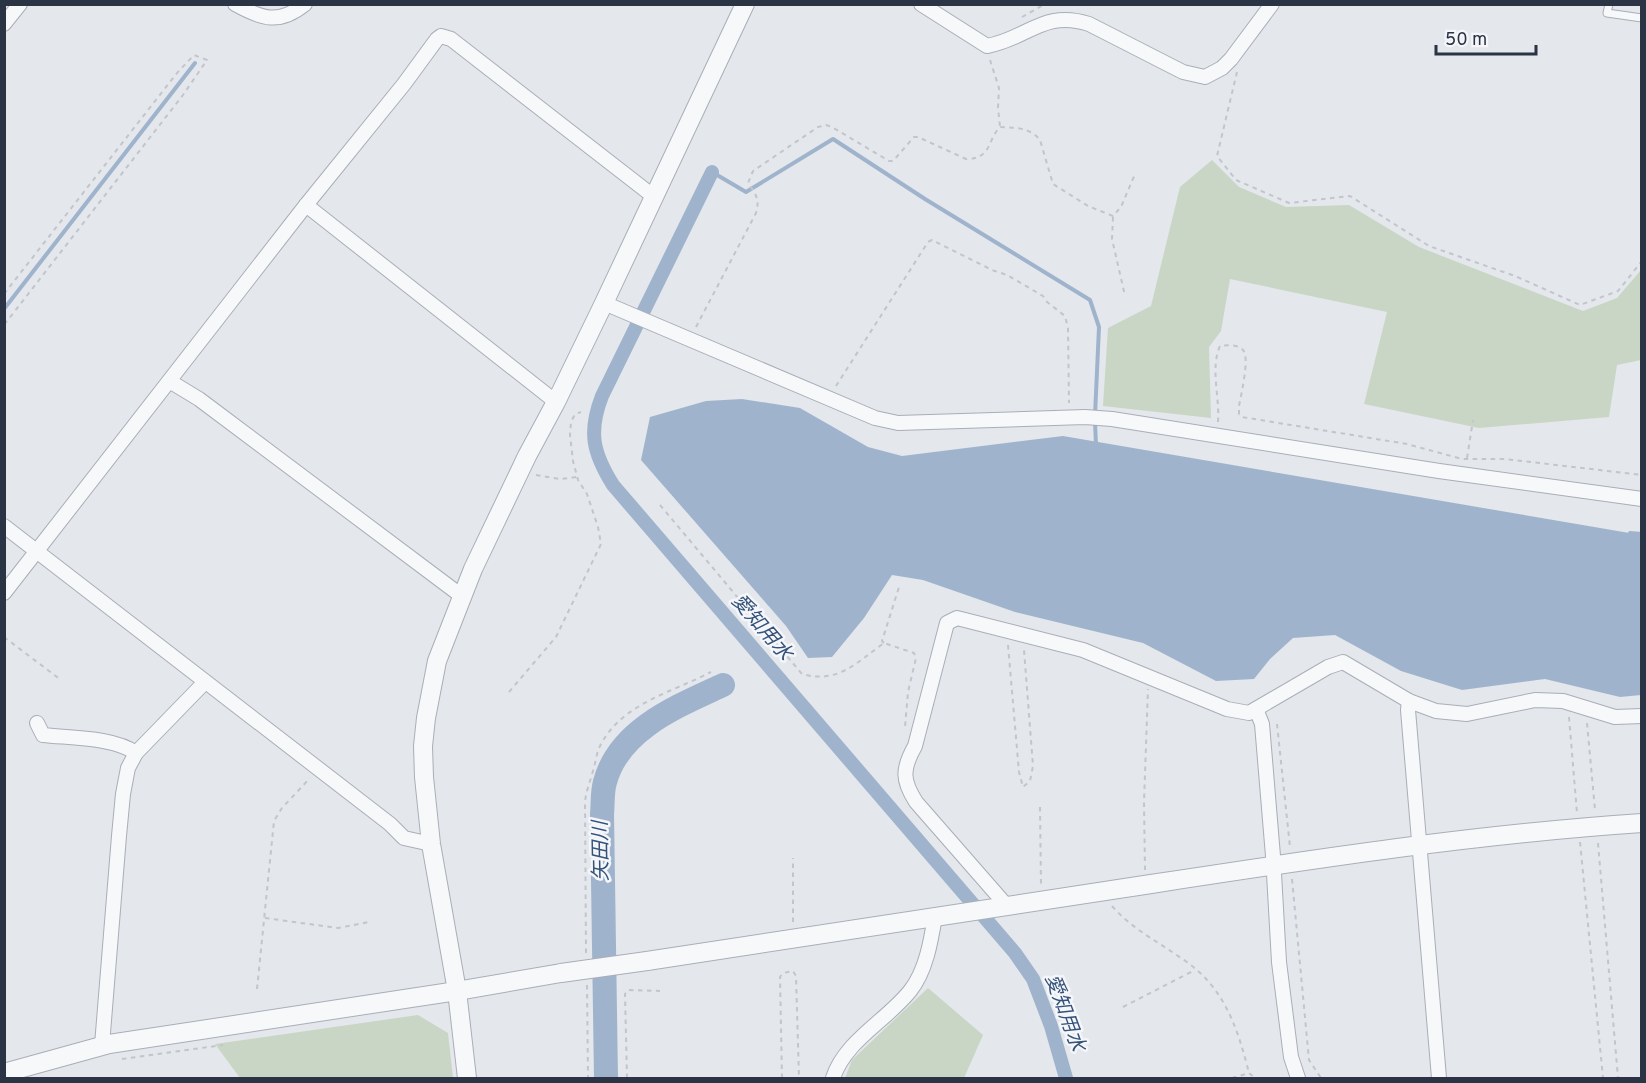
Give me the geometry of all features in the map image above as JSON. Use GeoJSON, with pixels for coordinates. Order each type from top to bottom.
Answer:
{"type":"FeatureCollection","features":[{"type":"Feature","properties":{"kind":"street"},"geometry":{"type":"LineString","coordinates":[[4,24],[20,4]]}},
{"type":"Feature","properties":{"kind":"street"},"geometry":{"type":"LineString","coordinates":[[235,4],[259,17],[266,18],[283,17],[295,12],[305,4]]}},
{"type":"Feature","properties":{"kind":"street"},"geometry":{"type":"LineString","coordinates":[[467,1078],[457,991],[431,844],[424,777],[423,746],[426,718],[437,661],[473,569],[520,469],[556,402],[604,303],[745,4]]}},
{"type":"Feature","properties":{"kind":"street"},"geometry":{"type":"LineString","coordinates":[[921,4],[987,46],[1001,43],[1055,19],[1075,20],[1089,24],[1153,58],[1195,76],[1215,73],[1231,59],[1272,4]]}},
{"type":"Feature","properties":{"kind":"street"},"geometry":{"type":"LineString","coordinates":[[4,593],[171,382],[306,205],[404,84],[430,45],[441,36],[451,39],[653,196]]}},
{"type":"Feature","properties":{"kind":"street"},"geometry":{"type":"LineString","coordinates":[[306,205],[556,402]]}},
{"type":"Feature","properties":{"kind":"street"},"geometry":{"type":"LineString","coordinates":[[604,303],[828,399],[875,418],[898,423],[1067,417],[1112,419],[1464,475],[1641,499]]}},
{"type":"Feature","properties":{"kind":"street"},"geometry":{"type":"LineString","coordinates":[[171,382],[199,399],[463,597]]}},
{"type":"Feature","properties":{"kind":"street"},"geometry":{"type":"LineString","coordinates":[[4,526],[390,824],[404,838],[431,844]]}},
{"type":"Feature","properties":{"kind":"street"},"geometry":{"type":"LineString","coordinates":[[999,906],[916,802],[907,788],[905,776],[907,760],[915,746],[947,623],[957,618],[1083,650],[1227,709],[1249,713],[1328,667],[1343,662],[1410,701],[1436,711],[1467,714],[1535,700],[1568,702],[1615,717],[1641,716]]}},
{"type":"Feature","properties":{"kind":"street"},"geometry":{"type":"LineString","coordinates":[[102,1045],[123,794],[128,768],[136,753],[205,682]]}},
{"type":"Feature","properties":{"kind":"street"},"geometry":{"type":"LineString","coordinates":[[1410,701],[1408,711],[1439,1078]]}},
{"type":"Feature","properties":{"kind":"street"},"geometry":{"type":"LineString","coordinates":[[1262,705],[1262,724],[1282,864],[1279,962],[1291,1058],[1298,1078]]}},
{"type":"Feature","properties":{"kind":"street"},"geometry":{"type":"LineString","coordinates":[[37,723],[43,735],[112,743],[128,747],[136,753]]}},
{"type":"Feature","properties":{"kind":"street"},"geometry":{"type":"LineString","coordinates":[[4,1073],[102,1045],[999,906],[1419,844],[1641,823]]}},
{"type":"Feature","properties":{"kind":"street"},"geometry":{"type":"LineString","coordinates":[[833,1078],[838,1064],[846,1053],[912,988],[931,940],[935,916]]}},
{"type":"Feature","properties":{"kind":"lane"},"geometry":{"type":"LineString","coordinates":[[1609,4],[1607,13],[1641,18]]}},
{"type":"Feature","properties":{"kind":"path"},"geometry":{"type":"LineString","coordinates":[[1019,19],[1045,4]]}},
{"type":"Feature","properties":{"kind":"path"},"geometry":{"type":"LineString","coordinates":[[688,339],[710,304],[732,256],[756,213],[759,204],[757,195],[748,183],[753,171],[818,127],[826,125],[889,161],[893,161],[914,137],[966,159],[981,156],[990,147],[1000,127],[999,88],[988,57],[987,46]]}},
{"type":"Feature","properties":{"kind":"path"},"geometry":{"type":"LineString","coordinates":[[4,294],[177,73],[194,55],[207,60],[183,95],[4,325]]}},
{"type":"Feature","properties":{"kind":"path"},"geometry":{"type":"LineString","coordinates":[[1231,59],[1239,67],[1217,156],[1236,180],[1288,203],[1350,196],[1429,246],[1515,276],[1580,305],[1618,291],[1641,261]]}},
{"type":"Feature","properties":{"kind":"path"},"geometry":{"type":"LineString","coordinates":[[1000,127],[1026,130],[1036,134],[1040,140],[1053,184],[1088,206],[1113,216]]}},
{"type":"Feature","properties":{"kind":"path"},"geometry":{"type":"LineString","coordinates":[[1125,296],[1112,239],[1113,216],[1121,207],[1135,174]]}},
{"type":"Feature","properties":{"kind":"path"},"geometry":{"type":"LineString","coordinates":[[828,399],[928,242],[932,240],[992,270],[1007,275],[1043,296],[1065,316],[1068,328],[1069,405],[1067,417]]}},
{"type":"Feature","properties":{"kind":"path"},"geometry":{"type":"LineString","coordinates":[[1216,437],[1219,420],[1215,369],[1220,346],[1227,345],[1241,348],[1246,359],[1239,406],[1239,414],[1242,417],[1407,444],[1466,459],[1505,459],[1641,475]]}},
{"type":"Feature","properties":{"kind":"path"},"geometry":{"type":"LineString","coordinates":[[509,692],[556,637],[601,544],[601,536],[587,494],[573,461],[571,422],[575,414],[581,412]]}},
{"type":"Feature","properties":{"kind":"path"},"geometry":{"type":"LineString","coordinates":[[1464,475],[1473,420]]}},
{"type":"Feature","properties":{"kind":"path"},"geometry":{"type":"LineString","coordinates":[[520,469],[538,476],[560,479],[578,477]]}},
{"type":"Feature","properties":{"kind":"path"},"geometry":{"type":"LineString","coordinates":[[660,505],[802,674],[821,678],[837,675],[884,643]]}},
{"type":"Feature","properties":{"kind":"path"},"geometry":{"type":"LineString","coordinates":[[884,643],[882,641],[900,584]]}},
{"type":"Feature","properties":{"kind":"path"},"geometry":{"type":"LineString","coordinates":[[1007,630],[1019,772],[1023,787],[1030,782],[1033,766],[1023,634]]}},
{"type":"Feature","properties":{"kind":"path"},"geometry":{"type":"LineString","coordinates":[[4,637],[61,680]]}},
{"type":"Feature","properties":{"kind":"path"},"geometry":{"type":"LineString","coordinates":[[884,643],[914,653],[916,658],[908,692],[905,728]]}},
{"type":"Feature","properties":{"kind":"path"},"geometry":{"type":"LineString","coordinates":[[586,955],[585,802],[587,787],[600,745],[610,731],[633,710],[661,694],[711,672]]}},
{"type":"Feature","properties":{"kind":"path"},"geometry":{"type":"LineString","coordinates":[[1145,885],[1144,802],[1149,676]]}},
{"type":"Feature","properties":{"kind":"path"},"geometry":{"type":"LineString","coordinates":[[1568,702],[1587,827],[1618,1078]]}},
{"type":"Feature","properties":{"kind":"path"},"geometry":{"type":"LineString","coordinates":[[1262,705],[1278,727],[1282,864],[1308,1060],[1321,1078]]}},
{"type":"Feature","properties":{"kind":"path"},"geometry":{"type":"LineString","coordinates":[[1588,709],[1587,827],[1603,1078]]}},
{"type":"Feature","properties":{"kind":"path"},"geometry":{"type":"LineString","coordinates":[[258,988],[274,821],[293,795],[318,770]]}},
{"type":"Feature","properties":{"kind":"path"},"geometry":{"type":"LineString","coordinates":[[1040,807],[1042,900]]}},
{"type":"Feature","properties":{"kind":"path"},"geometry":{"type":"LineString","coordinates":[[792,939],[793,858]]}},
{"type":"Feature","properties":{"kind":"path"},"geometry":{"type":"LineString","coordinates":[[1105,891],[1111,905],[1122,918],[1195,968],[1210,981],[1220,994],[1249,1073],[1255,1078]]}},
{"type":"Feature","properties":{"kind":"path"},"geometry":{"type":"LineString","coordinates":[[265,918],[338,928],[369,922]]}},
{"type":"Feature","properties":{"kind":"path"},"geometry":{"type":"LineString","coordinates":[[1123,1007],[1195,968]]}},
{"type":"Feature","properties":{"kind":"path"},"geometry":{"type":"LineString","coordinates":[[782,1078],[780,977],[783,973],[793,972],[796,976],[798,1078]]}},
{"type":"Feature","properties":{"kind":"path"},"geometry":{"type":"LineString","coordinates":[[586,978],[588,1078]]}},
{"type":"Feature","properties":{"kind":"path"},"geometry":{"type":"LineString","coordinates":[[627,1078],[626,993],[628,990],[660,991]]}},
{"type":"Feature","properties":{"kind":"path"},"geometry":{"type":"LineString","coordinates":[[1232,1078],[1249,1073]]}},
{"type":"Feature","properties":{"kind":"green space"},"geometry":{"type":"Polygon","coordinates":[[[1212,160],[1239,187],[1286,207],[1349,205],[1419,247],[1583,311],[1617,298],[1641,270],[1641,360],[1617,365],[1609,417],[1479,428],[1364,404],[1387,312],[1230,279],[1221,331],[1209,347],[1211,418],[1103,406],[1108,328],[1151,306],[1180,187],[1212,160]]]}},
{"type":"Feature","properties":{"kind":"green space"},"geometry":{"type":"Polygon","coordinates":[[[928,988],[983,1035],[964,1078],[845,1078],[852,1060],[928,988]]]}},
{"type":"Feature","properties":{"kind":"green space"},"geometry":{"type":"Polygon","coordinates":[[[418,1015],[448,1033],[453,1078],[240,1078],[215,1044],[418,1015]]]}},
{"type":"Feature","properties":{"kind":"water"},"geometry":{"type":"Polygon","coordinates":[[[742,399],[800,408],[868,447],[902,456],[1063,436],[1641,535],[1641,695],[1620,697],[1545,679],[1462,690],[1401,671],[1335,635],[1293,638],[1270,659],[1254,679],[1216,681],[1143,643],[1015,612],[923,580],[892,575],[864,618],[832,657],[808,658],[786,626],[641,460],[650,417],[706,401],[742,399]]]}},
{"type":"Feature","properties":{"kind":"waterway"},"geometry":{"type":"LineString","coordinates":[[4,309],[195,63]]}},
{"type":"Feature","properties":{"kind":"waterway"},"geometry":{"type":"LineString","coordinates":[[712,172],[746,192],[833,139],[925,199],[1090,300],[1099,327],[1095,415]]}},
{"type":"Feature","properties":{"kind":"waterway","name":"愛知用水"},"geometry":{"type":"LineString","coordinates":[[712,172],[602,396],[594,432],[601,463],[613,485],[1015,953],[1033,979],[1051,1026],[1066,1078]]}},
{"type":"Feature","properties":{"kind":"waterway"},"geometry":{"type":"LineString","coordinates":[[1095,422],[1096,445]]}},
{"type":"Feature","properties":{"kind":"waterway"},"geometry":{"type":"LineString","coordinates":[[1630,533],[1642,534]]}},
{"type":"Feature","properties":{"kind":"waterway","name":"矢田川"},"geometry":{"type":"LineString","coordinates":[[606,1078],[602,814],[605,782],[612,763],[623,747],[637,734],[670,711],[723,685]]}}]}
